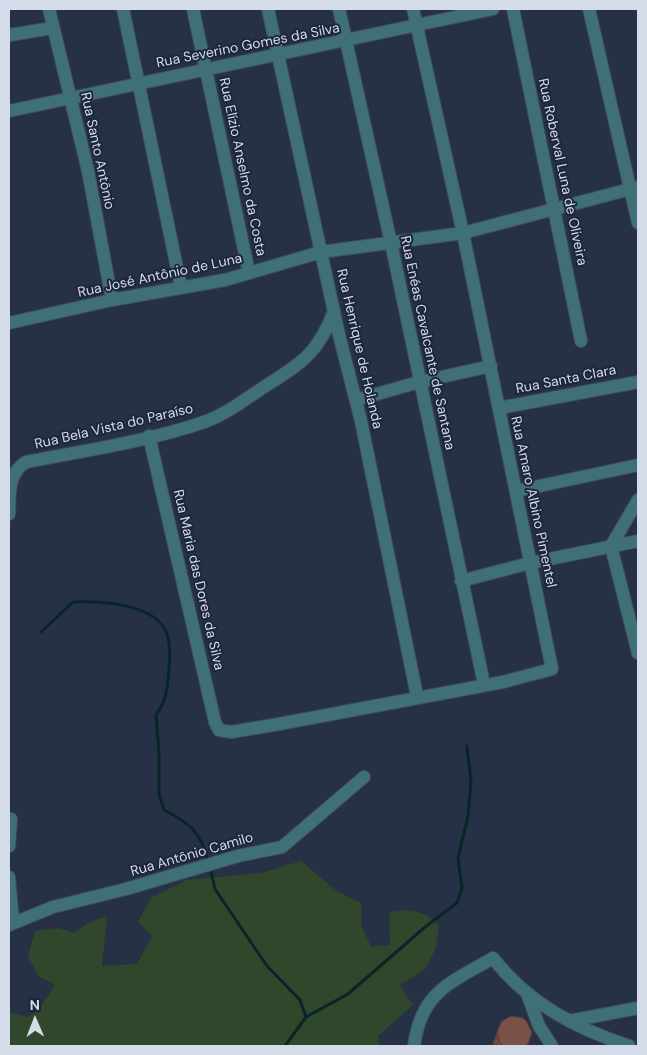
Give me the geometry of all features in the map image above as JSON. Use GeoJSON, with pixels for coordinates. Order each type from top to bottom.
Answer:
{"type":"FeatureCollection","features":[{"type":"Feature","properties":{"kind":"street","name":"Rua Santo Antônio"},"geometry":{"type":"LineString","coordinates":[[50,9],[88,171],[112,300]]}},
{"type":"Feature","properties":{"kind":"street"},"geometry":{"type":"LineString","coordinates":[[123,9],[140,83],[181,287]]}},
{"type":"Feature","properties":{"kind":"street","name":"Rua Elízio Anselmo da Costa"},"geometry":{"type":"LineString","coordinates":[[193,9],[249,273]]}},
{"type":"Feature","properties":{"kind":"street","name":"Rua Henrique de Holanda"},"geometry":{"type":"LineString","coordinates":[[268,9],[334,311],[356,400],[418,696]]}},
{"type":"Feature","properties":{"kind":"street","name":"Rua Enéas Cavalcante de Santana"},"geometry":{"type":"LineString","coordinates":[[338,9],[391,243],[484,684]]}},
{"type":"Feature","properties":{"kind":"street","name":"Rua Amaro Albino Pimentel"},"geometry":{"type":"LineString","coordinates":[[219,730],[231,732],[279,724],[418,696],[522,678],[552,669],[463,233],[413,9]]}},
{"type":"Feature","properties":{"kind":"street","name":"Rua Severino Gomes da Silva"},"geometry":{"type":"LineString","coordinates":[[9,111],[493,9]]}},
{"type":"Feature","properties":{"kind":"street","name":"Rua Roberval Luna de Oliveira"},"geometry":{"type":"LineString","coordinates":[[512,9],[581,341]]}},
{"type":"Feature","properties":{"kind":"street"},"geometry":{"type":"LineString","coordinates":[[589,9],[634,188],[638,223]]}},
{"type":"Feature","properties":{"kind":"street"},"geometry":{"type":"LineString","coordinates":[[9,35],[53,28]]}},
{"type":"Feature","properties":{"kind":"street","name":"Rua José Antônio de Luna"},"geometry":{"type":"LineString","coordinates":[[9,323],[112,300],[225,280],[321,252],[463,233],[634,188]]}},
{"type":"Feature","properties":{"kind":"street","name":"Rua Bela Vista do Paraíso"},"geometry":{"type":"LineString","coordinates":[[9,514],[11,477],[19,466],[26,462],[149,436],[204,422],[224,413],[293,369],[320,344],[334,311]]}},
{"type":"Feature","properties":{"kind":"street"},"geometry":{"type":"LineString","coordinates":[[356,400],[419,382],[491,366]]}},
{"type":"Feature","properties":{"kind":"street","name":"Rua Santa Clara"},"geometry":{"type":"LineString","coordinates":[[499,408],[638,382]]}},
{"type":"Feature","properties":{"kind":"street","name":"Rua Maria das Dores da Silva"},"geometry":{"type":"LineString","coordinates":[[149,436],[215,722],[219,730]]}},
{"type":"Feature","properties":{"kind":"street"},"geometry":{"type":"LineString","coordinates":[[516,491],[638,465]]}},
{"type":"Feature","properties":{"kind":"street"},"geometry":{"type":"LineString","coordinates":[[638,500],[611,546],[638,653]]}},
{"type":"Feature","properties":{"kind":"street"},"geometry":{"type":"LineString","coordinates":[[461,581],[530,563],[638,541]]}},
{"type":"Feature","properties":{"kind":"street","name":"Rua Antônio Camilo"},"geometry":{"type":"LineString","coordinates":[[11,924],[53,907],[126,889],[238,856],[282,847],[364,777]]}},
{"type":"Feature","properties":{"kind":"street"},"geometry":{"type":"LineString","coordinates":[[9,846],[11,819]]}},
{"type":"Feature","properties":{"kind":"street"},"geometry":{"type":"LineString","coordinates":[[9,877],[11,924]]}},
{"type":"Feature","properties":{"kind":"street"},"geometry":{"type":"LineString","coordinates":[[414,1046],[416,1031],[427,1003],[456,980],[493,958],[524,993],[568,1021],[600,1036],[630,1046]]}},
{"type":"Feature","properties":{"kind":"street"},"geometry":{"type":"LineString","coordinates":[[524,993],[539,1026],[552,1046]]}},
{"type":"Feature","properties":{"kind":"street"},"geometry":{"type":"LineString","coordinates":[[568,1021],[638,1008]]}},
{"type":"Feature","properties":{"kind":"green space"},"geometry":{"type":"Polygon","coordinates":[[[301,861],[338,892],[361,903],[361,924],[371,947],[390,945],[389,912],[416,911],[428,916],[439,926],[436,948],[425,969],[400,985],[413,1005],[378,1036],[380,1046],[9,1046],[9,1013],[28,1017],[38,1011],[55,985],[38,976],[28,956],[35,931],[59,928],[74,933],[86,924],[107,916],[102,966],[137,964],[152,936],[138,922],[151,898],[187,880],[261,873],[301,861]]]}},
{"type":"Feature","properties":{"kind":"building"},"geometry":{"type":"Polygon","coordinates":[[[511,1016],[523,1018],[532,1032],[529,1042],[525,1046],[504,1046],[500,1043],[497,1032],[501,1022],[511,1016]]]}},
{"type":"Feature","properties":{"kind":"waterway"},"geometry":{"type":"LineString","coordinates":[[41,632],[73,602],[98,602],[128,606],[154,617],[163,626],[168,637],[170,656],[166,692],[163,704],[156,715],[159,752],[159,794],[164,810],[188,824],[198,836],[208,861]]}},
{"type":"Feature","properties":{"kind":"waterway"},"geometry":{"type":"LineString","coordinates":[[306,1017],[348,994],[425,927],[457,903],[462,888],[458,858],[468,816],[471,781],[467,746]]}},
{"type":"Feature","properties":{"kind":"waterway"},"geometry":{"type":"LineString","coordinates":[[210,867],[215,889],[267,966],[300,1000],[306,1017],[285,1046]]}}]}
